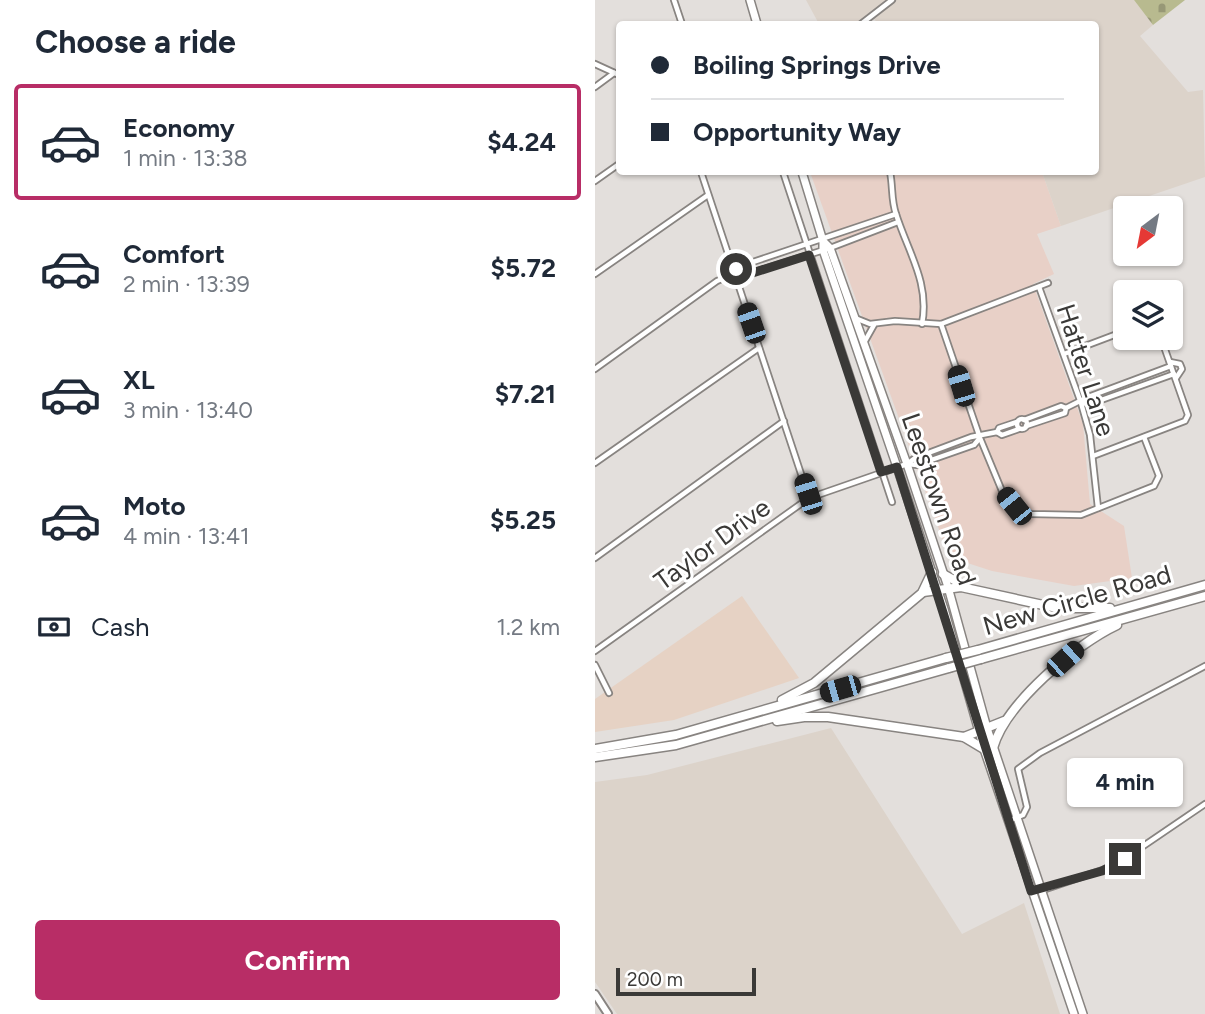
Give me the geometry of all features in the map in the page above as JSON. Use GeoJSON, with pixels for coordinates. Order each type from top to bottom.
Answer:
{"type":"FeatureCollection","features":[{"type":"Feature","properties":{"kind":"highway"},"geometry":{"type":"LineString","coordinates":[[733,719],[794,696],[814,683],[922,593],[932,572]]}},
{"type":"Feature","properties":{"kind":"highway"},"geometry":{"type":"LineString","coordinates":[[943,574],[968,588]]}},
{"type":"Feature","properties":{"kind":"highway","name":"New Circle Road"},"geometry":{"type":"LineString","coordinates":[[980,654],[1205,585]]}},
{"type":"Feature","properties":{"kind":"highway"},"geometry":{"type":"LineString","coordinates":[[922,593],[948,587],[968,588],[1057,608],[1123,608]]}},
{"type":"Feature","properties":{"kind":"highway","name":"New Circle Road"},"geometry":{"type":"LineString","coordinates":[[595,749],[647,742],[1205,596]]}},
{"type":"Feature","properties":{"kind":"highway"},"geometry":{"type":"LineString","coordinates":[[740,727],[816,716],[964,737],[989,749],[1004,721],[1083,643],[1139,615]]}},
{"type":"Feature","properties":{"kind":"highway","name":"New Circle Road"},"geometry":{"type":"LineString","coordinates":[[595,757],[652,750],[740,727],[947,663]]}},
{"type":"Feature","properties":{"kind":"highway"},"geometry":{"type":"LineString","coordinates":[[964,737],[1004,721]]}},
{"type":"Feature","properties":{"kind":"main road"},"geometry":{"type":"LineString","coordinates":[[750,0],[756,21]]}},
{"type":"Feature","properties":{"kind":"main road","name":"Leestown Road"},"geometry":{"type":"LineString","coordinates":[[802,175],[823,241],[907,464],[948,587],[983,730]]}},
{"type":"Feature","properties":{"kind":"main road","name":"Leestown Road"},"geometry":{"type":"LineString","coordinates":[[826,249],[1012,820],[1031,891],[1074,1014]]}},
{"type":"Feature","properties":{"kind":"main road","name":"Leestown Road"},"geometry":{"type":"LineString","coordinates":[[1012,820],[1041,891],[1083,1014]]}},
{"type":"Feature","properties":{"kind":"street"},"geometry":{"type":"LineString","coordinates":[[674,0],[681,21]]}},
{"type":"Feature","properties":{"kind":"street"},"geometry":{"type":"LineString","coordinates":[[865,21],[892,0]]}},
{"type":"Feature","properties":{"kind":"street"},"geometry":{"type":"LineString","coordinates":[[595,64],[616,74]]}},
{"type":"Feature","properties":{"kind":"street"},"geometry":{"type":"LineString","coordinates":[[595,87],[616,75]]}},
{"type":"Feature","properties":{"kind":"street"},"geometry":{"type":"LineString","coordinates":[[595,181],[616,166]]}},
{"type":"Feature","properties":{"kind":"street"},"geometry":{"type":"LineString","coordinates":[[702,175],[810,498]]}},
{"type":"Feature","properties":{"kind":"street"},"geometry":{"type":"LineString","coordinates":[[784,175],[892,502]]}},
{"type":"Feature","properties":{"kind":"street"},"geometry":{"type":"LineString","coordinates":[[890,175],[898,222],[922,278],[925,300],[922,324]]}},
{"type":"Feature","properties":{"kind":"street"},"geometry":{"type":"LineString","coordinates":[[595,274],[708,195]]}},
{"type":"Feature","properties":{"kind":"street"},"geometry":{"type":"LineString","coordinates":[[595,369],[717,281],[734,274],[741,266],[806,247],[896,214]]}},
{"type":"Feature","properties":{"kind":"street"},"geometry":{"type":"LineString","coordinates":[[734,274],[743,276],[898,222]]}},
{"type":"Feature","properties":{"kind":"street"},"geometry":{"type":"LineString","coordinates":[[853,316],[866,324],[875,325],[895,321],[941,324],[1048,283]]}},
{"type":"Feature","properties":{"kind":"street","name":"Hatter Lane"},"geometry":{"type":"LineString","coordinates":[[1039,287],[1081,403],[1093,456],[1098,508]]}},
{"type":"Feature","properties":{"kind":"street"},"geometry":{"type":"LineString","coordinates":[[941,324],[980,438],[1002,491],[1014,506],[1031,514],[1081,514],[1157,482],[1159,477],[1145,437]]}},
{"type":"Feature","properties":{"kind":"street"},"geometry":{"type":"LineString","coordinates":[[864,346],[865,338],[875,325]]}},
{"type":"Feature","properties":{"kind":"street"},"geometry":{"type":"LineString","coordinates":[[1064,354],[1113,336]]}},
{"type":"Feature","properties":{"kind":"street"},"geometry":{"type":"LineString","coordinates":[[595,463],[759,348]]}},
{"type":"Feature","properties":{"kind":"street"},"geometry":{"type":"LineString","coordinates":[[1093,456],[1182,423],[1187,418],[1166,350]]}},
{"type":"Feature","properties":{"kind":"street"},"geometry":{"type":"LineString","coordinates":[[1025,423],[1020,429],[1002,435],[997,432],[999,428],[1017,422],[1025,423],[1065,413],[1066,408],[1081,403],[1088,397],[1171,364],[1180,364],[1182,369],[1175,376],[1090,404],[1081,403]]}},
{"type":"Feature","properties":{"kind":"street"},"geometry":{"type":"LineString","coordinates":[[595,558],[785,421]]}},
{"type":"Feature","properties":{"kind":"street"},"geometry":{"type":"LineString","coordinates":[[1017,422],[1020,429]]}},
{"type":"Feature","properties":{"kind":"street","name":"Taylor Drive"},"geometry":{"type":"LineString","coordinates":[[595,652],[810,498],[907,464],[963,440],[997,432]]}},
{"type":"Feature","properties":{"kind":"street"},"geometry":{"type":"LineString","coordinates":[[595,664],[609,693]]}},
{"type":"Feature","properties":{"kind":"street"},"geometry":{"type":"LineString","coordinates":[[1012,820],[1023,815],[1027,807],[1018,769],[1039,753],[1205,666]]}},
{"type":"Feature","properties":{"kind":"street"},"geometry":{"type":"LineString","coordinates":[[1031,891],[1041,891],[1114,866],[1205,804]]}},
{"type":"Feature","properties":{"kind":"street"},"geometry":{"type":"LineString","coordinates":[[595,995],[608,1014]]}},
{"type":"Feature","properties":{"kind":"shaded area"},"geometry":{"type":"Polygon","coordinates":[[[806,0],[1134,0],[1153,25],[1140,36],[1188,92],[1203,90],[1205,177],[1149,196],[1113,196],[1113,208],[1061,226],[1043,175],[1099,175],[1099,21],[817,21],[806,0]]]}},
{"type":"Feature","properties":{"kind":"shaded area"},"geometry":{"type":"Polygon","coordinates":[[[811,175],[1043,175],[1061,226],[1037,234],[1054,274],[1033,284],[1083,424],[1090,504],[1124,526],[1132,578],[1074,586],[992,571],[949,557],[811,175]]]}},
{"type":"Feature","properties":{"kind":"shaded area"},"geometry":{"type":"Polygon","coordinates":[[[742,596],[799,678],[674,720],[595,732],[595,699],[742,596]]]}},
{"type":"Feature","properties":{"kind":"shaded area"},"geometry":{"type":"Polygon","coordinates":[[[831,728],[962,934],[1024,903],[1060,1014],[617,1014],[595,982],[595,782],[647,775],[831,728]]]}},
{"type":"Feature","properties":{"kind":"green space"},"geometry":{"type":"Polygon","coordinates":[[[1134,0],[1185,0],[1153,25],[1134,0]]]}},
{"type":"Feature","properties":{"kind":"route"},"geometry":{"type":"LineString","coordinates":[[736,269],[734,274],[743,276],[809,255],[881,472],[897,467],[1031,891],[1041,891],[1102,871],[1125,859]]}}]}
